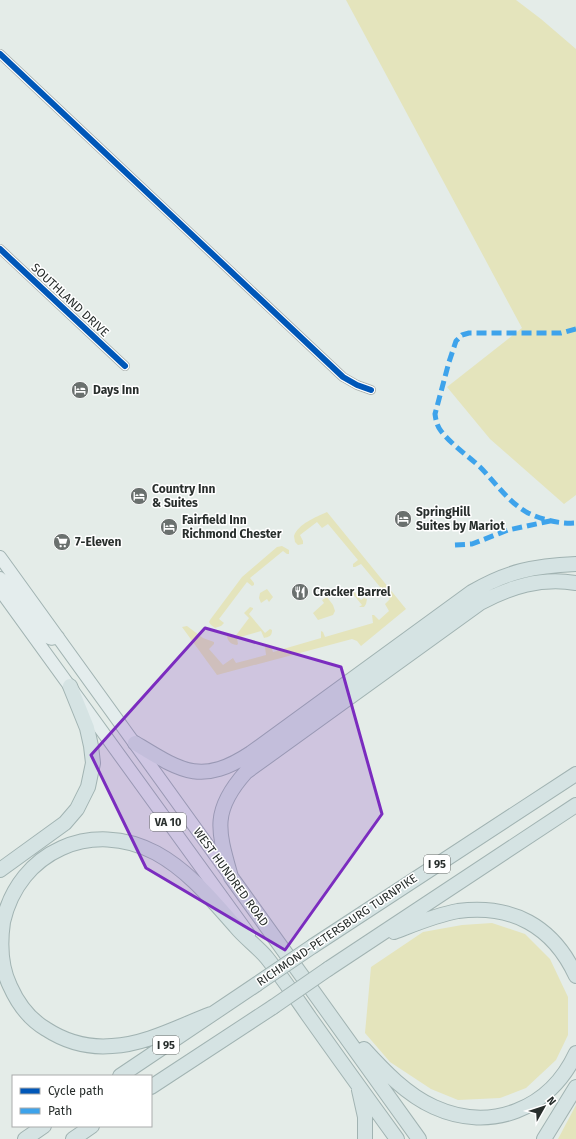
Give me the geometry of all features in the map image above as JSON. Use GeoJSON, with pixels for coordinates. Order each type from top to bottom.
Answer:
{"type":"FeatureCollection","features":[{"type":"Feature","properties":{"kind":"highway"},"geometry":{"type":"LineString","coordinates":[[135,743],[171,765],[189,770],[206,771],[226,766],[251,753],[472,592],[488,583],[519,570],[540,566],[576,564]]}},
{"type":"Feature","properties":{"kind":"highway"},"geometry":{"type":"LineString","coordinates":[[232,877],[221,840],[221,818],[224,806],[231,791],[246,772],[480,603],[514,588],[534,583],[549,581],[576,583]]}},
{"type":"Feature","properties":{"kind":"highway"},"geometry":{"type":"LineString","coordinates":[[0,870],[65,823],[77,809],[88,787],[93,763],[91,746],[87,728],[70,686]]}},
{"type":"Feature","properties":{"kind":"highway"},"geometry":{"type":"LineString","coordinates":[[561,784],[576,769]]}},
{"type":"Feature","properties":{"kind":"highway","name":"RICHMOND-PETERSBURG TURNPIKE"},"geometry":{"type":"LineString","coordinates":[[121,1075],[313,946],[576,774]]}},
{"type":"Feature","properties":{"kind":"highway","name":"I 95"},"geometry":{"type":"LineString","coordinates":[[152,1086],[576,805]]}},
{"type":"Feature","properties":{"kind":"highway"},"geometry":{"type":"LineString","coordinates":[[211,1014],[142,1041],[126,1045],[93,1046],[76,1044],[55,1035],[41,1026],[26,1013],[17,1001],[3,967],[1,952],[2,927],[8,904],[15,890],[24,877],[44,858],[57,850],[87,840],[117,839],[135,844],[156,853],[175,865],[192,879],[266,957]]}},
{"type":"Feature","properties":{"kind":"highway","name":"WEST HUNDRED ROAD"},"geometry":{"type":"LineString","coordinates":[[232,877],[419,1139]]}},
{"type":"Feature","properties":{"kind":"highway"},"geometry":{"type":"LineString","coordinates":[[373,940],[438,916],[457,912],[478,910],[507,913],[533,924],[554,940],[563,952],[576,976]]}},
{"type":"Feature","properties":{"kind":"highway","name":"WEST HUNDRED ROAD"},"geometry":{"type":"LineString","coordinates":[[266,957],[397,1139]]}},
{"type":"Feature","properties":{"kind":"highway"},"geometry":{"type":"LineString","coordinates":[[319,1000],[375,1061],[403,1087],[433,1107],[464,1117],[477,1118],[503,1115],[531,1104],[557,1084],[571,1064],[576,1053]]}},
{"type":"Feature","properties":{"kind":"highway"},"geometry":{"type":"LineString","coordinates":[[359,1086],[365,1117],[365,1139]]}},
{"type":"Feature","properties":{"kind":"highway"},"geometry":{"type":"LineString","coordinates":[[544,1139],[576,1087]]}},
{"type":"Feature","properties":{"kind":"highway"},"geometry":{"type":"LineString","coordinates":[[25,1139],[43,1127]]}},
{"type":"Feature","properties":{"kind":"highway"},"geometry":{"type":"LineString","coordinates":[[73,1139],[91,1127]]}},
{"type":"Feature","properties":{"kind":"main road","name":"WEST HUNDRED ROAD"},"geometry":{"type":"LineString","coordinates":[[0,557],[232,877]]}},
{"type":"Feature","properties":{"kind":"main road"},"geometry":{"type":"LineString","coordinates":[[0,578],[7,584],[45,635],[49,639],[58,637]]}},
{"type":"Feature","properties":{"kind":"main road","name":"WEST HUNDRED ROAD"},"geometry":{"type":"LineString","coordinates":[[0,590],[266,957]]}},
{"type":"Feature","properties":{"kind":"street"},"geometry":{"type":"LineString","coordinates":[[0,54],[343,377],[370,390]]}},
{"type":"Feature","properties":{"kind":"street","name":"SOUTHLAND DRIVE"},"geometry":{"type":"LineString","coordinates":[[0,249],[125,366]]}},
{"type":"Feature","properties":{"kind":"highlighted area"},"geometry":{"type":"Polygon","coordinates":[[[205,628],[341,667],[382,814],[285,950],[146,868],[91,755],[205,628]]]}},
{"type":"Feature","properties":{"kind":"green space"},"geometry":{"type":"Polygon","coordinates":[[[346,0],[516,0],[576,49],[576,495],[564,504],[490,439],[447,387],[522,328],[346,0]]]}},
{"type":"Feature","properties":{"kind":"green space"},"geometry":{"type":"Polygon","coordinates":[[[327,512],[406,609],[361,646],[357,641],[352,639],[217,675],[182,627],[187,626],[203,638],[214,642],[209,649],[223,665],[233,658],[236,663],[266,655],[265,647],[271,646],[273,652],[321,638],[321,631],[325,637],[373,623],[372,615],[379,620],[389,611],[385,604],[390,599],[361,564],[353,567],[353,564],[358,560],[328,524],[322,528],[317,522],[300,535],[303,544],[298,545],[295,542],[294,536],[303,524],[327,512]]]}},
{"type":"Feature","properties":{"kind":"green space"},"geometry":{"type":"Polygon","coordinates":[[[282,546],[289,550],[289,554],[283,551],[250,578],[254,585],[252,586],[247,582],[219,619],[224,623],[215,628],[211,625],[209,622],[210,620],[242,577],[277,547],[282,546]]]}},
{"type":"Feature","properties":{"kind":"green space"},"geometry":{"type":"Polygon","coordinates":[[[267,589],[273,597],[269,602],[267,599],[261,603],[259,598],[260,593],[267,589]]]}},
{"type":"Feature","properties":{"kind":"green space"},"geometry":{"type":"Polygon","coordinates":[[[352,589],[361,600],[364,598],[367,599],[364,607],[359,607],[362,605],[352,593],[348,597],[346,596],[346,594],[352,589]]]}},
{"type":"Feature","properties":{"kind":"green space"},"geometry":{"type":"Polygon","coordinates":[[[327,597],[333,605],[335,611],[333,615],[318,620],[313,613],[324,603],[322,600],[327,597]]]}},
{"type":"Feature","properties":{"kind":"green space"},"geometry":{"type":"Polygon","coordinates":[[[250,607],[253,609],[249,614],[265,633],[270,629],[272,630],[271,635],[264,638],[261,631],[237,638],[238,644],[233,644],[229,641],[227,636],[229,635],[234,638],[249,618],[244,613],[250,607]]]}},
{"type":"Feature","properties":{"kind":"green space"},"geometry":{"type":"Polygon","coordinates":[[[492,923],[525,934],[550,959],[568,997],[568,1035],[556,1060],[526,1088],[500,1098],[458,1100],[431,1089],[390,1062],[365,1033],[371,967],[423,932],[462,925],[492,923]]]}},
{"type":"Feature","properties":{"kind":"green space"},"geometry":{"type":"Polygon","coordinates":[[[576,1105],[576,1139],[558,1139],[576,1105]]]}},
{"type":"Feature","properties":{"kind":"marked path"},"geometry":{"type":"LineString","coordinates":[[576,329],[561,333],[469,333],[462,335],[456,341],[435,414],[436,421],[445,436],[480,467],[508,498],[521,509],[545,520],[563,523],[576,523]]}},
{"type":"Feature","properties":{"kind":"marked path"},"geometry":{"type":"LineString","coordinates":[[455,545],[472,544],[508,530],[550,521]]}},
{"type":"Feature","properties":{"kind":"cycle path"},"geometry":{"type":"LineString","coordinates":[[0,54],[343,377],[357,385],[371,390]]}},
{"type":"Feature","properties":{"kind":"cycle path"},"geometry":{"type":"LineString","coordinates":[[0,249],[125,366]]}},
{"type":"Feature","properties":{"kind":"place","name":"Days Inn"},"geometry":{"type":"Point","coordinates":[80,390]}},
{"type":"Feature","properties":{"kind":"place","name":"Country Inn & Suites"},"geometry":{"type":"Point","coordinates":[139,496]}},
{"type":"Feature","properties":{"kind":"place","name":"SpringHill Suites by Mariot"},"geometry":{"type":"Point","coordinates":[403,519]}},
{"type":"Feature","properties":{"kind":"place","name":"Fairfield Inn Richmond Chester"},"geometry":{"type":"Point","coordinates":[169,527]}},
{"type":"Feature","properties":{"kind":"place","name":"7-Eleven"},"geometry":{"type":"Point","coordinates":[62,542]}},
{"type":"Feature","properties":{"kind":"place","name":"Cracker Barrel"},"geometry":{"type":"Point","coordinates":[300,592]}}]}
